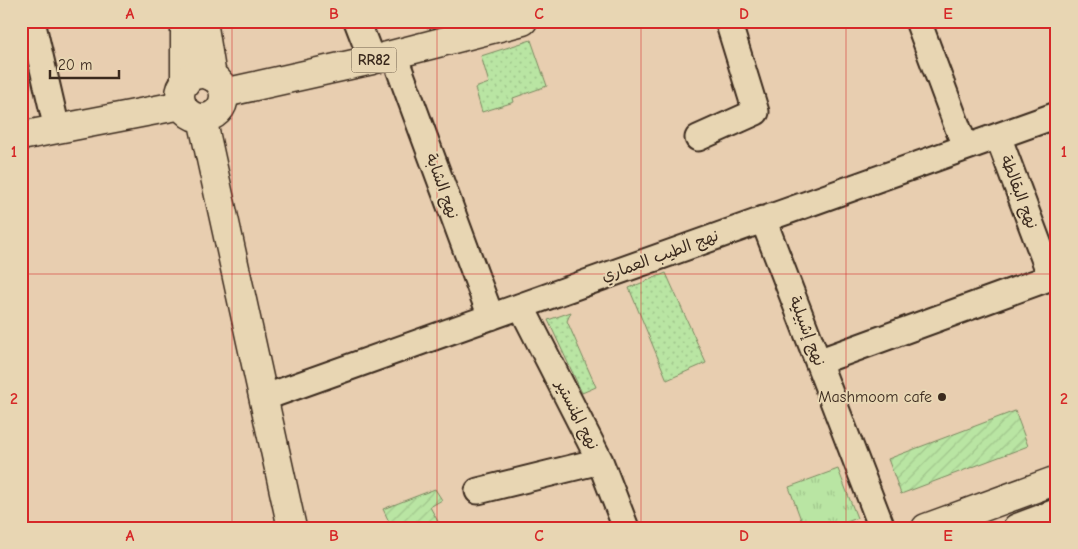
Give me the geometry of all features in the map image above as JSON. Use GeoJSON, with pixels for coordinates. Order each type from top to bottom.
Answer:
{"type":"FeatureCollection","features":[{"type":"Feature","properties":{"kind":"main road"},"geometry":{"type":"LineString","coordinates":[[185,21],[189,102],[263,398],[292,528]]}},
{"type":"Feature","properties":{"kind":"main road"},"geometry":{"type":"LineString","coordinates":[[203,21],[218,85]]}},
{"type":"Feature","properties":{"kind":"main road","name":"RR82"},"geometry":{"type":"LineString","coordinates":[[218,85],[383,58],[523,21]]}},
{"type":"Feature","properties":{"kind":"main road","name":"RR82"},"geometry":{"type":"LineString","coordinates":[[21,136],[189,102],[210,117],[221,107],[224,100],[218,85],[204,74],[197,75],[189,102]]}},
{"type":"Feature","properties":{"kind":"main road"},"geometry":{"type":"LineString","coordinates":[[926,528],[1057,480]]}},
{"type":"Feature","properties":{"kind":"main road"},"geometry":{"type":"LineString","coordinates":[[1017,528],[1057,513]]}},
{"type":"Feature","properties":{"kind":"street"},"geometry":{"type":"LineString","coordinates":[[32,21],[57,129]]}},
{"type":"Feature","properties":{"kind":"street","name":"نهج الشابة"},"geometry":{"type":"LineString","coordinates":[[357,21],[383,58],[491,317]]}},
{"type":"Feature","properties":{"kind":"street"},"geometry":{"type":"LineString","coordinates":[[698,138],[756,112],[728,21]]}},
{"type":"Feature","properties":{"kind":"street"},"geometry":{"type":"LineString","coordinates":[[918,21],[965,147]]}},
{"type":"Feature","properties":{"kind":"street","name":"نهج الطيب العماري"},"geometry":{"type":"LineString","coordinates":[[263,398],[1057,115]]}},
{"type":"Feature","properties":{"kind":"street","name":"نهج البقالطة"},"geometry":{"type":"LineString","coordinates":[[998,136],[1054,276]]}},
{"type":"Feature","properties":{"kind":"street","name":"نهج إشبيلية"},"geometry":{"type":"LineString","coordinates":[[763,219],[882,528]]}},
{"type":"Feature","properties":{"kind":"street"},"geometry":{"type":"LineString","coordinates":[[818,362],[1054,276]]}},
{"type":"Feature","properties":{"kind":"street","name":"نهج المنستير"},"geometry":{"type":"LineString","coordinates":[[521,306],[600,461],[626,528]]}},
{"type":"Feature","properties":{"kind":"street"},"geometry":{"type":"LineString","coordinates":[[478,491],[600,461]]}},
{"type":"Feature","properties":{"kind":"green space"},"geometry":{"type":"Polygon","coordinates":[[[531,40],[547,86],[513,98],[514,102],[482,112],[475,88],[489,83],[481,56],[531,40]]]}},
{"type":"Feature","properties":{"kind":"green space"},"geometry":{"type":"Polygon","coordinates":[[[666,273],[706,363],[667,380],[629,288],[666,273]]]}},
{"type":"Feature","properties":{"kind":"green space"},"geometry":{"type":"Polygon","coordinates":[[[571,312],[567,321],[596,387],[582,393],[548,320],[571,312]]]}},
{"type":"Feature","properties":{"kind":"green space"},"geometry":{"type":"Polygon","coordinates":[[[1015,411],[1028,446],[901,494],[888,459],[1015,411]]]}},
{"type":"Feature","properties":{"kind":"green space"},"geometry":{"type":"Polygon","coordinates":[[[838,469],[857,518],[832,528],[804,528],[789,487],[838,469]]]}},
{"type":"Feature","properties":{"kind":"green space"},"geometry":{"type":"Polygon","coordinates":[[[435,489],[442,500],[430,507],[441,527],[392,528],[383,509],[435,489]]]}},
{"type":"Feature","properties":{"kind":"place","name":"Mashmoom cafe"},"geometry":{"type":"Point","coordinates":[942,397]}}]}
